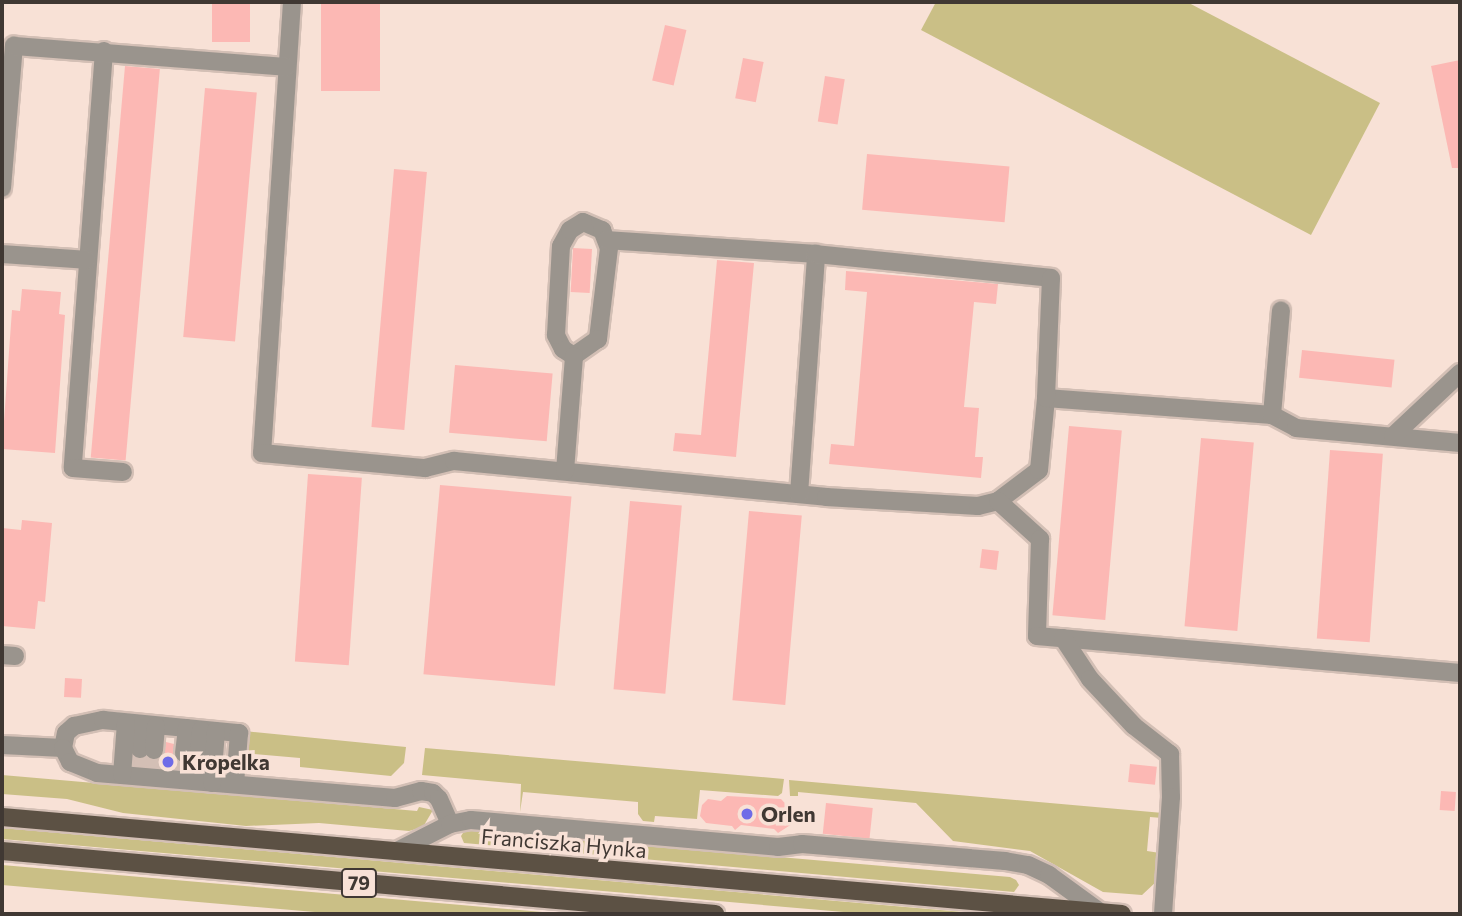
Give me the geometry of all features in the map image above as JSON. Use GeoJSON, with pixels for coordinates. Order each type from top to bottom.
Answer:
{"type":"FeatureCollection","features":[{"type":"Feature","properties":{"kind":"main road","name":"Franciszka Hynka"},"geometry":{"type":"LineString","coordinates":[[2,817],[1122,914]]}},
{"type":"Feature","properties":{"kind":"main road","name":"79"},"geometry":{"type":"LineString","coordinates":[[2,851],[716,914]]}},
{"type":"Feature","properties":{"kind":"lane"},"geometry":{"type":"LineString","coordinates":[[292,2],[262,453],[425,468],[454,461],[799,494],[978,506],[998,501],[1039,470],[1046,398],[1051,278],[816,254],[607,240]]}},
{"type":"Feature","properties":{"kind":"lane"},"geometry":{"type":"LineString","coordinates":[[2,188],[14,46],[286,67]]}},
{"type":"Feature","properties":{"kind":"lane"},"geometry":{"type":"LineString","coordinates":[[104,51],[74,468],[123,472]]}},
{"type":"Feature","properties":{"kind":"lane"},"geometry":{"type":"LineString","coordinates":[[583,222],[603,230],[609,248],[598,339],[574,356],[563,349],[556,335],[561,246],[569,230],[583,222]]}},
{"type":"Feature","properties":{"kind":"lane"},"geometry":{"type":"LineString","coordinates":[[2,254],[87,260]]}},
{"type":"Feature","properties":{"kind":"lane"},"geometry":{"type":"LineString","coordinates":[[799,494],[816,254]]}},
{"type":"Feature","properties":{"kind":"lane"},"geometry":{"type":"LineString","coordinates":[[1272,415],[1280,310]]}},
{"type":"Feature","properties":{"kind":"lane"},"geometry":{"type":"LineString","coordinates":[[565,471],[574,356]]}},
{"type":"Feature","properties":{"kind":"lane"},"geometry":{"type":"LineString","coordinates":[[1393,436],[1460,373]]}},
{"type":"Feature","properties":{"kind":"lane"},"geometry":{"type":"LineString","coordinates":[[1046,398],[1272,415],[1296,428],[1460,443]]}},
{"type":"Feature","properties":{"kind":"lane"},"geometry":{"type":"LineString","coordinates":[[998,501],[1040,538],[1037,636],[1460,673]]}},
{"type":"Feature","properties":{"kind":"lane"},"geometry":{"type":"LineString","coordinates":[[1063,638],[1090,679],[1134,726],[1170,754],[1171,797],[1163,914]]}},
{"type":"Feature","properties":{"kind":"lane"},"geometry":{"type":"LineString","coordinates":[[235,784],[239,733],[94,721],[74,726],[66,733],[63,748],[70,762],[81,768],[235,784],[395,798],[421,791],[433,793],[450,824]]}},
{"type":"Feature","properties":{"kind":"lane"},"geometry":{"type":"LineString","coordinates":[[141,724],[147,749]]}},
{"type":"Feature","properties":{"kind":"lane"},"geometry":{"type":"LineString","coordinates":[[140,774],[141,724]]}},
{"type":"Feature","properties":{"kind":"lane"},"geometry":{"type":"LineString","coordinates":[[192,753],[201,730]]}},
{"type":"Feature","properties":{"kind":"lane"},"geometry":{"type":"LineString","coordinates":[[194,779],[201,730]]}},
{"type":"Feature","properties":{"kind":"lane"},"geometry":{"type":"LineString","coordinates":[[2,745],[63,748]]}},
{"type":"Feature","properties":{"kind":"lane"},"geometry":{"type":"LineString","coordinates":[[397,851],[450,824],[471,820],[778,847],[802,844],[1017,863],[1049,874],[1100,912]]}},
{"type":"Feature","properties":{"kind":"shaded area"},"geometry":{"type":"Polygon","coordinates":[[[936,2],[1187,2],[1380,103],[1311,235],[921,30],[936,2]]]}},
{"type":"Feature","properties":{"kind":"shaded area"},"geometry":{"type":"Polygon","coordinates":[[[244,731],[406,747],[404,763],[391,776],[300,767],[300,758],[243,753],[244,731]]]}},
{"type":"Feature","properties":{"kind":"shaded area"},"geometry":{"type":"Polygon","coordinates":[[[425,748],[784,779],[782,793],[778,796],[700,790],[697,819],[655,816],[654,822],[643,821],[638,814],[638,802],[523,792],[520,812],[521,784],[422,775],[425,748]]]}},
{"type":"Feature","properties":{"kind":"shaded area"},"geometry":{"type":"Polygon","coordinates":[[[2,775],[417,811],[419,807],[433,810],[423,827],[409,831],[319,823],[246,826],[123,813],[67,799],[2,794],[2,775]]]}},
{"type":"Feature","properties":{"kind":"shaded area"},"geometry":{"type":"Polygon","coordinates":[[[789,780],[1163,813],[1162,818],[1150,817],[1147,851],[1160,853],[1157,881],[1142,895],[1103,892],[1030,851],[953,841],[916,803],[798,792],[798,796],[790,796],[789,780]]]}},
{"type":"Feature","properties":{"kind":"shaded area"},"geometry":{"type":"Polygon","coordinates":[[[2,828],[986,914],[867,914],[2,839],[2,828]]]}},
{"type":"Feature","properties":{"kind":"shaded area"},"geometry":{"type":"Polygon","coordinates":[[[465,830],[1010,877],[1019,885],[1014,892],[464,843],[461,836],[465,830]]]}},
{"type":"Feature","properties":{"kind":"shaded area"},"geometry":{"type":"Polygon","coordinates":[[[2,865],[565,914],[338,914],[2,885],[2,865]]]}},
{"type":"Feature","properties":{"kind":"building"},"geometry":{"type":"Polygon","coordinates":[[[212,2],[250,2],[250,42],[212,42],[212,2]]]}},
{"type":"Feature","properties":{"kind":"building"},"geometry":{"type":"Polygon","coordinates":[[[321,2],[380,2],[380,91],[321,91],[321,2]]]}},
{"type":"Feature","properties":{"kind":"building"},"geometry":{"type":"Polygon","coordinates":[[[665,25],[686,30],[674,85],[652,81],[665,25]]]}},
{"type":"Feature","properties":{"kind":"building"},"geometry":{"type":"Polygon","coordinates":[[[743,58],[764,62],[756,102],[735,98],[743,58]]]}},
{"type":"Feature","properties":{"kind":"building"},"geometry":{"type":"Polygon","coordinates":[[[1460,60],[1460,168],[1452,168],[1431,66],[1460,60]]]}},
{"type":"Feature","properties":{"kind":"building"},"geometry":{"type":"Polygon","coordinates":[[[125,66],[160,69],[126,461],[91,458],[125,66]]]}},
{"type":"Feature","properties":{"kind":"building"},"geometry":{"type":"Polygon","coordinates":[[[825,76],[845,79],[838,125],[818,121],[825,76]]]}},
{"type":"Feature","properties":{"kind":"building"},"geometry":{"type":"Polygon","coordinates":[[[205,88],[257,93],[235,342],[183,337],[205,88]]]}},
{"type":"Feature","properties":{"kind":"building"},"geometry":{"type":"Polygon","coordinates":[[[867,154],[1009,166],[1005,222],[862,210],[867,154]]]}},
{"type":"Feature","properties":{"kind":"building"},"geometry":{"type":"Polygon","coordinates":[[[394,169],[427,172],[404,430],[371,427],[394,169]]]}},
{"type":"Feature","properties":{"kind":"building"},"geometry":{"type":"Polygon","coordinates":[[[573,248],[592,249],[590,293],[571,292],[573,248]]]}},
{"type":"Feature","properties":{"kind":"building"},"geometry":{"type":"Polygon","coordinates":[[[717,260],[754,263],[736,457],[673,451],[675,433],[701,435],[717,260]]]}},
{"type":"Feature","properties":{"kind":"building"},"geometry":{"type":"Polygon","coordinates":[[[846,271],[998,284],[996,304],[974,302],[964,407],[979,408],[975,457],[983,457],[981,478],[829,464],[831,444],[854,446],[867,292],[845,290],[846,271]]]}},
{"type":"Feature","properties":{"kind":"building"},"geometry":{"type":"Polygon","coordinates":[[[22,289],[61,292],[59,314],[65,315],[55,453],[2,449],[12,310],[20,311],[22,289]]]}},
{"type":"Feature","properties":{"kind":"building"},"geometry":{"type":"Polygon","coordinates":[[[1302,350],[1394,360],[1392,388],[1299,378],[1302,350]]]}},
{"type":"Feature","properties":{"kind":"building"},"geometry":{"type":"Polygon","coordinates":[[[455,365],[553,374],[547,441],[449,433],[455,365]]]}},
{"type":"Feature","properties":{"kind":"building"},"geometry":{"type":"Polygon","coordinates":[[[1069,426],[1122,431],[1105,620],[1052,615],[1069,426]]]}},
{"type":"Feature","properties":{"kind":"building"},"geometry":{"type":"Polygon","coordinates":[[[1201,438],[1254,443],[1237,631],[1185,626],[1201,438]]]}},
{"type":"Feature","properties":{"kind":"building"},"geometry":{"type":"Polygon","coordinates":[[[1330,450],[1383,454],[1370,642],[1317,639],[1330,450]]]}},
{"type":"Feature","properties":{"kind":"building"},"geometry":{"type":"Polygon","coordinates":[[[308,474],[362,478],[349,665],[295,662],[308,474]]]}},
{"type":"Feature","properties":{"kind":"building"},"geometry":{"type":"Polygon","coordinates":[[[440,485],[571,497],[555,686],[423,674],[440,485]]]}},
{"type":"Feature","properties":{"kind":"building"},"geometry":{"type":"Polygon","coordinates":[[[630,501],[682,506],[665,694],[614,689],[630,501]]]}},
{"type":"Feature","properties":{"kind":"building"},"geometry":{"type":"Polygon","coordinates":[[[749,511],[802,516],[785,705],[732,700],[749,511]]]}},
{"type":"Feature","properties":{"kind":"building"},"geometry":{"type":"Polygon","coordinates":[[[22,520],[52,523],[45,602],[38,601],[35,629],[2,626],[2,528],[21,530],[22,520]]]}},
{"type":"Feature","properties":{"kind":"building"},"geometry":{"type":"Polygon","coordinates":[[[982,549],[999,551],[997,570],[980,568],[982,549]]]}},
{"type":"Feature","properties":{"kind":"building"},"geometry":{"type":"Polygon","coordinates":[[[65,678],[82,679],[81,698],[64,697],[65,678]]]}},
{"type":"Feature","properties":{"kind":"building"},"geometry":{"type":"Polygon","coordinates":[[[166,742],[174,744],[173,757],[177,762],[202,765],[202,770],[134,765],[135,759],[159,760],[164,756],[166,742]]]}},
{"type":"Feature","properties":{"kind":"building"},"geometry":{"type":"Polygon","coordinates":[[[1130,764],[1157,767],[1155,785],[1128,782],[1130,764]]]}},
{"type":"Feature","properties":{"kind":"building"},"geometry":{"type":"Polygon","coordinates":[[[1441,791],[1456,792],[1455,811],[1440,810],[1441,791]]]}},
{"type":"Feature","properties":{"kind":"building","name":"Orlen"},"geometry":{"type":"Polygon","coordinates":[[[727,796],[781,799],[793,812],[792,824],[778,833],[774,829],[741,825],[735,830],[732,826],[706,823],[700,816],[702,805],[708,799],[721,801],[727,796]]]}},
{"type":"Feature","properties":{"kind":"building"},"geometry":{"type":"Polygon","coordinates":[[[826,803],[873,808],[870,839],[823,834],[826,803]]]}},
{"type":"Feature","properties":{"kind":"tunnel"},"geometry":{"type":"LineString","coordinates":[[138,771],[140,749]]}},
{"type":"Feature","properties":{"kind":"tunnel"},"geometry":{"type":"LineString","coordinates":[[152,772],[154,750]]}},
{"type":"Feature","properties":{"kind":"tunnel"},"geometry":{"type":"LineString","coordinates":[[183,774],[184,753]]}},
{"type":"Feature","properties":{"kind":"tunnel"},"geometry":{"type":"LineString","coordinates":[[197,775],[199,754]]}},
{"type":"Feature","properties":{"kind":"place","name":"Kropelka"},"geometry":{"type":"Point","coordinates":[168,762]}},
{"type":"Feature","properties":{"kind":"place","name":"Orlen"},"geometry":{"type":"Point","coordinates":[747,814]}}]}
